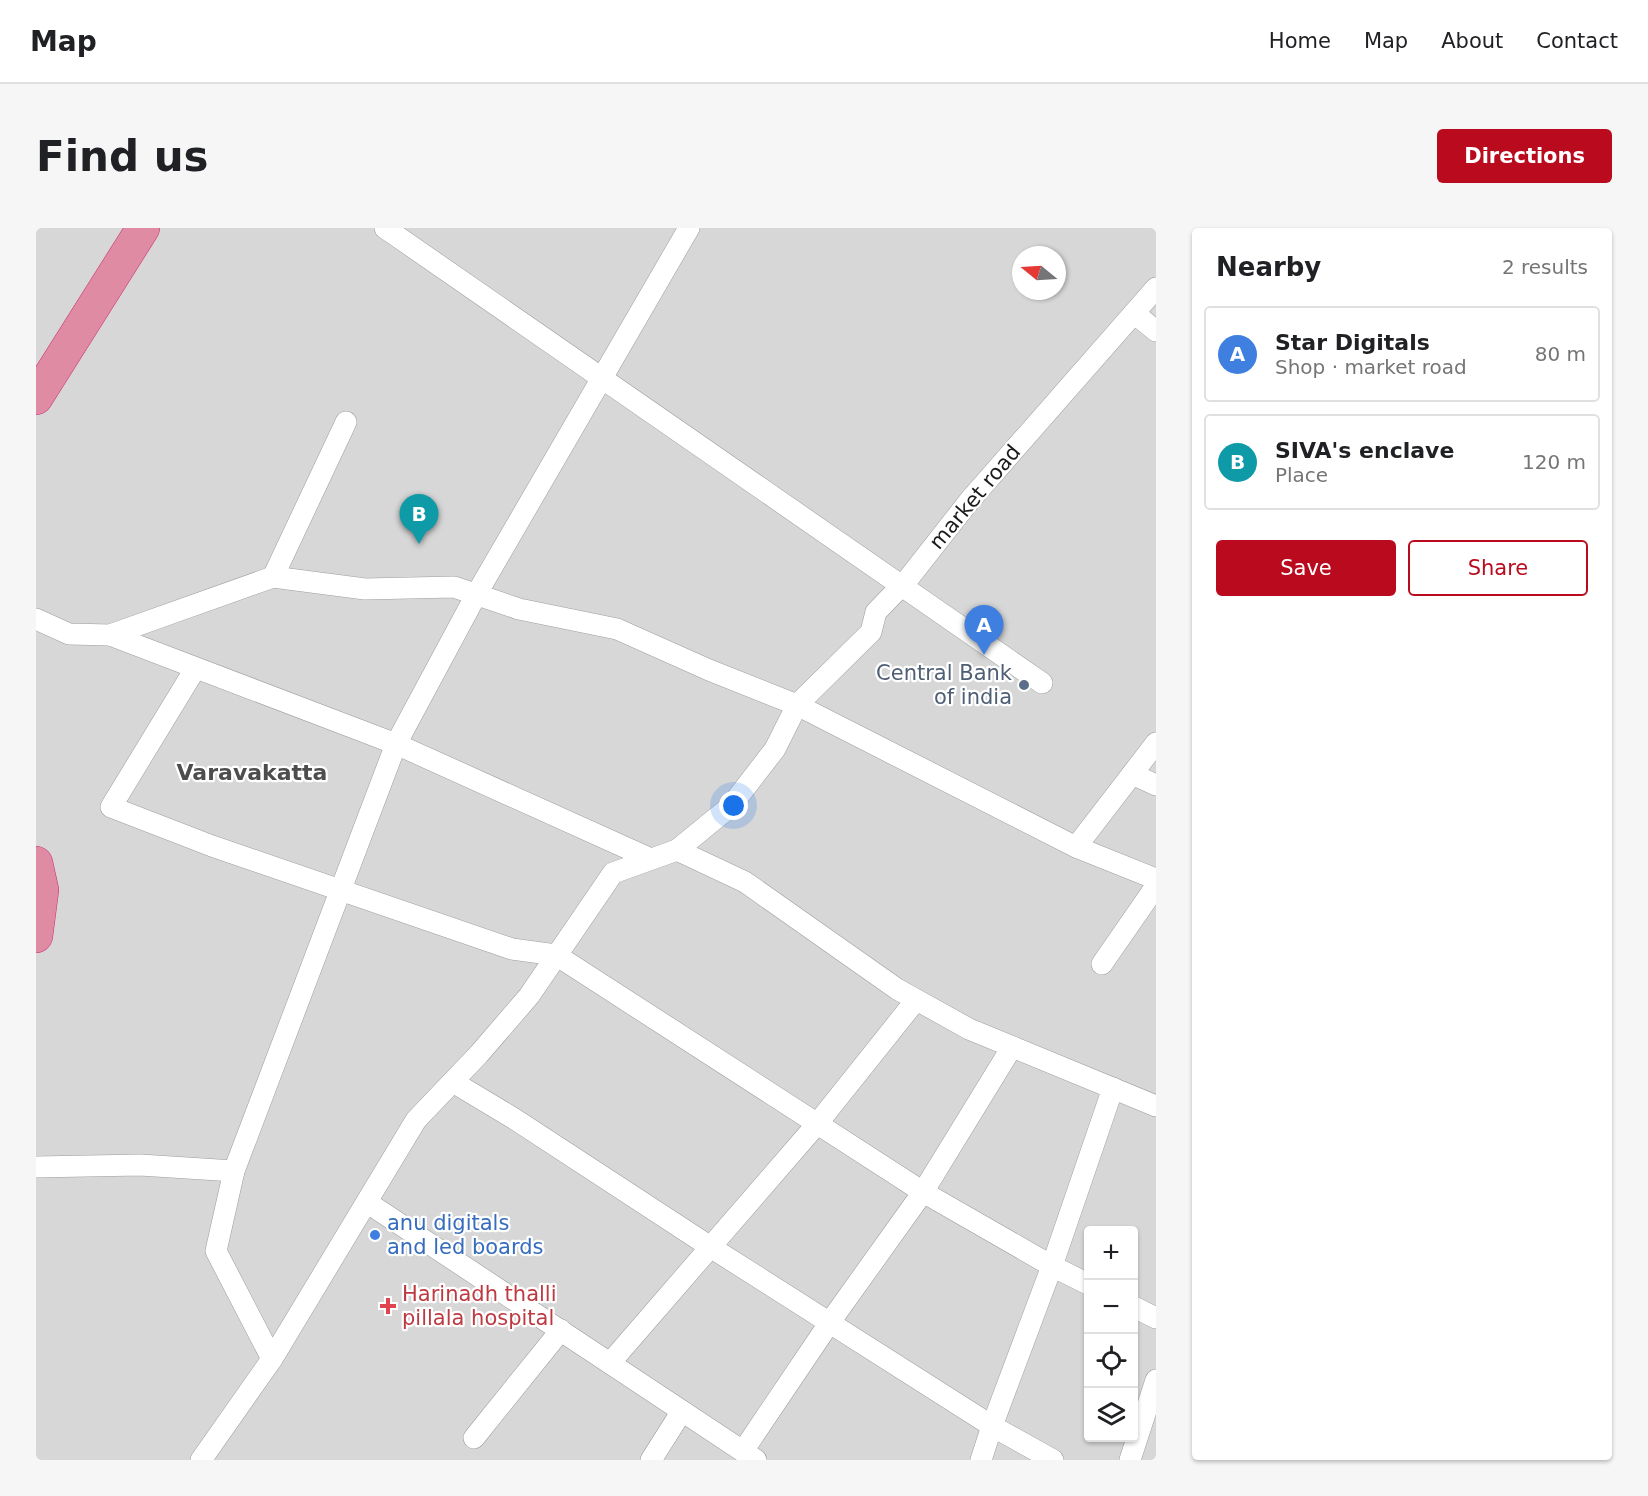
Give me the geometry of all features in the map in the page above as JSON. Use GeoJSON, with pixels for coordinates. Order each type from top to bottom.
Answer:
{"type":"FeatureCollection","features":[{"type":"Feature","properties":{"kind":"highway"},"geometry":{"type":"LineString","coordinates":[[36,398],[143,228]]}},
{"type":"Feature","properties":{"kind":"highway"},"geometry":{"type":"LineString","coordinates":[[36,863],[42,890],[36,936]]}},
{"type":"Feature","properties":{"kind":"street"},"geometry":{"type":"LineString","coordinates":[[385,228],[1042,683]]}},
{"type":"Feature","properties":{"kind":"street"},"geometry":{"type":"LineString","coordinates":[[272,1359],[216,1251],[234,1171],[396,744],[476,595],[689,228]]}},
{"type":"Feature","properties":{"kind":"street","name":"market road"},"geometry":{"type":"LineString","coordinates":[[677,850],[731,806],[775,749],[797,705],[870,632],[876,612],[908,579],[970,500],[1156,288]]}},
{"type":"Feature","properties":{"kind":"street"},"geometry":{"type":"LineString","coordinates":[[1134,313],[1156,331]]}},
{"type":"Feature","properties":{"kind":"street"},"geometry":{"type":"LineString","coordinates":[[273,577],[346,422]]}},
{"type":"Feature","properties":{"kind":"street"},"geometry":{"type":"LineString","coordinates":[[110,635],[273,577],[365,589],[454,587],[519,609],[617,629],[709,670],[797,705],[1076,847],[1156,879]]}},
{"type":"Feature","properties":{"kind":"street"},"geometry":{"type":"LineString","coordinates":[[36,619],[69,634],[110,635],[396,744],[651,859]]}},
{"type":"Feature","properties":{"kind":"street"},"geometry":{"type":"LineString","coordinates":[[195,669],[111,807],[212,846],[512,949],[556,955],[923,1192],[1052,1266],[1084,1282]]}},
{"type":"Feature","properties":{"kind":"street"},"geometry":{"type":"LineString","coordinates":[[1076,847],[1156,743]]}},
{"type":"Feature","properties":{"kind":"street"},"geometry":{"type":"LineString","coordinates":[[1132,774],[1156,785]]}},
{"type":"Feature","properties":{"kind":"street"},"geometry":{"type":"LineString","coordinates":[[201,1460],[272,1359],[417,1120],[529,996],[613,873],[677,850],[745,882],[897,989],[969,1029],[1156,1107]]}},
{"type":"Feature","properties":{"kind":"street"},"geometry":{"type":"LineString","coordinates":[[1102,964],[1156,886]]}},
{"type":"Feature","properties":{"kind":"street"},"geometry":{"type":"LineString","coordinates":[[610,1363],[712,1248],[817,1124],[916,1000]]}},
{"type":"Feature","properties":{"kind":"street"},"geometry":{"type":"LineString","coordinates":[[368,1203],[749,1456],[830,1322],[923,1192],[1012,1047]]}},
{"type":"Feature","properties":{"kind":"street"},"geometry":{"type":"LineString","coordinates":[[453,1082],[992,1425],[1053,1460]]}},
{"type":"Feature","properties":{"kind":"street"},"geometry":{"type":"LineString","coordinates":[[981,1460],[1052,1266],[1113,1088]]}},
{"type":"Feature","properties":{"kind":"street"},"geometry":{"type":"LineString","coordinates":[[36,1167],[140,1165],[234,1171]]}},
{"type":"Feature","properties":{"kind":"street"},"geometry":{"type":"LineString","coordinates":[[1138,1309],[1156,1318]]}},
{"type":"Feature","properties":{"kind":"street"},"geometry":{"type":"LineString","coordinates":[[474,1438],[561,1330]]}},
{"type":"Feature","properties":{"kind":"street"},"geometry":{"type":"LineString","coordinates":[[1130,1460],[1156,1380]]}},
{"type":"Feature","properties":{"kind":"street"},"geometry":{"type":"LineString","coordinates":[[651,1460],[682,1411]]}},
{"type":"Feature","properties":{"kind":"shaded area"},"geometry":{"type":"Polygon","coordinates":[[[36,228],[1156,228],[1156,1460],[36,1460],[36,228]]]}},
{"type":"Feature","properties":{"kind":"place","name":"SIVA's enclave"},"geometry":{"type":"Point","coordinates":[419,544]}},
{"type":"Feature","properties":{"kind":"place","name":"Star Digitals"},"geometry":{"type":"Point","coordinates":[984,655]}},
{"type":"Feature","properties":{"kind":"place","name":"Central Bank of india"},"geometry":{"type":"Point","coordinates":[1024,685]}},
{"type":"Feature","properties":{"kind":"place","name":"anu digitals and led boards"},"geometry":{"type":"Point","coordinates":[375,1235]}},
{"type":"Feature","properties":{"kind":"place","name":"Harinadh thalli pillala hospital"},"geometry":{"type":"Point","coordinates":[388,1306]}},
{"type":"Feature","properties":{"kind":"district","name":"Varavakatta"},"geometry":{"type":"Point","coordinates":[252,772]}}]}
